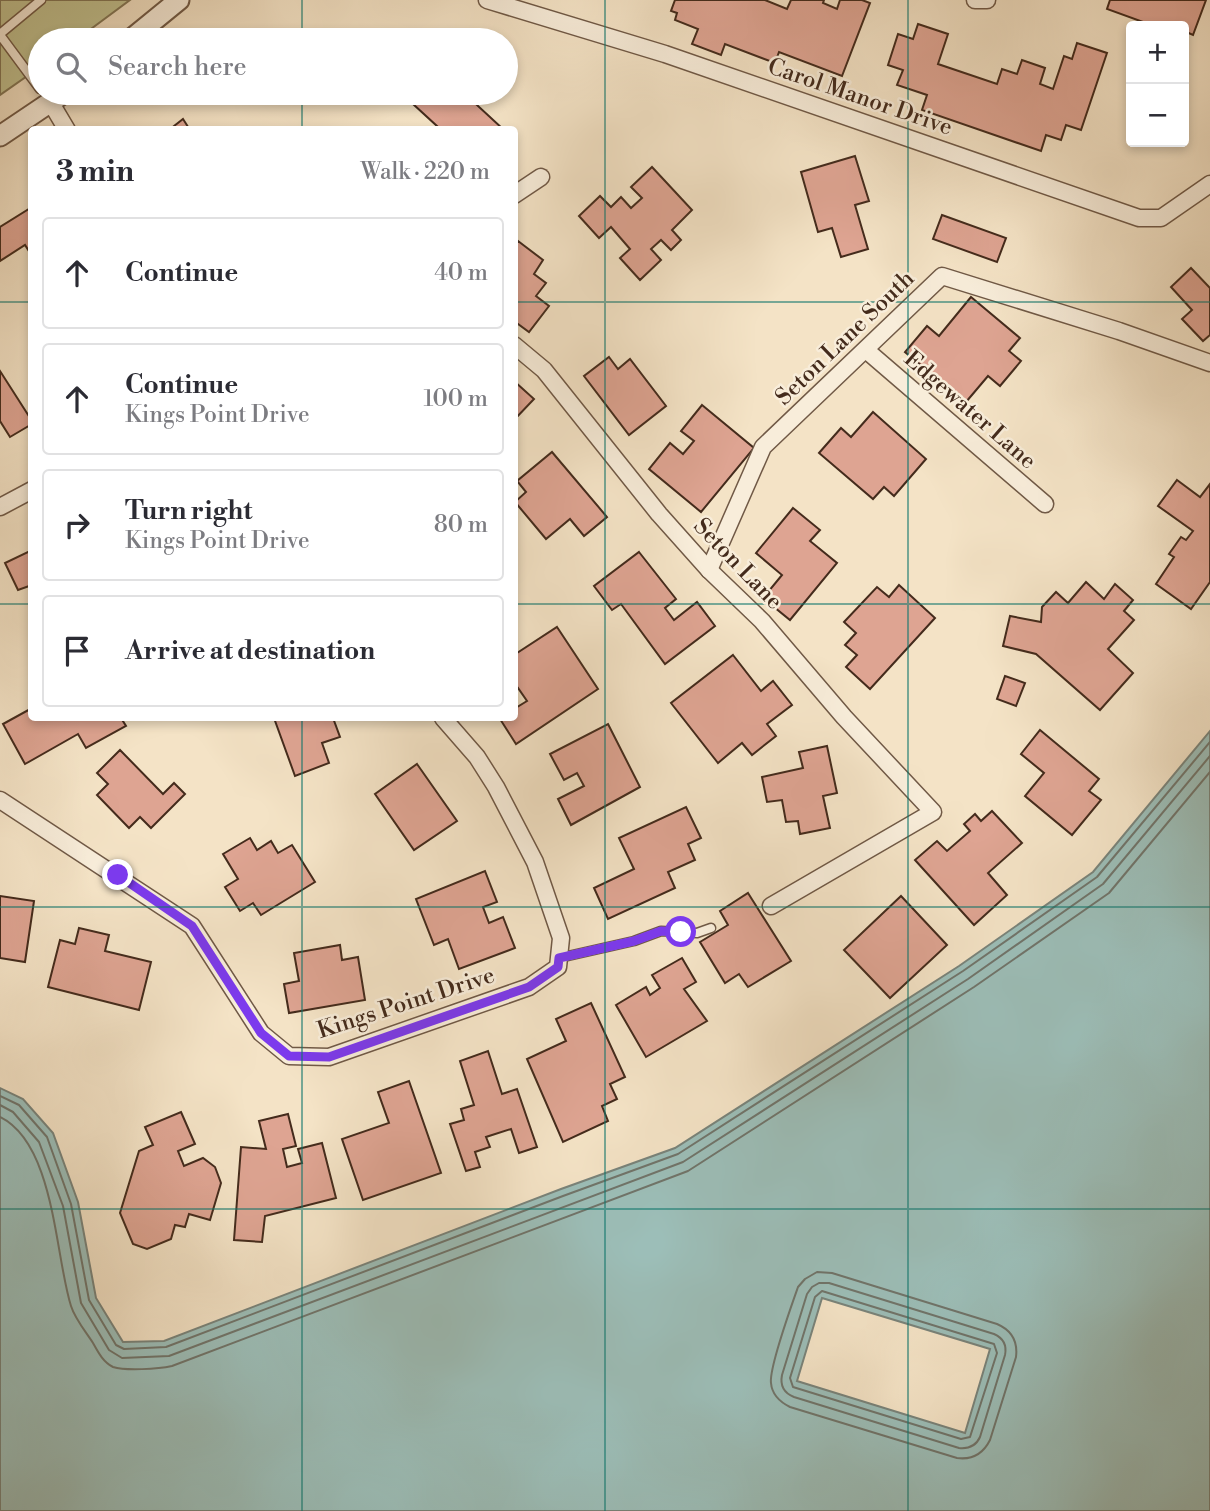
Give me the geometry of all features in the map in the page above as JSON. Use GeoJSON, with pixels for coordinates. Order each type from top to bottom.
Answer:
{"type":"FeatureCollection","features":[{"type":"Feature","properties":{"kind":"street"},"geometry":{"type":"LineString","coordinates":[[145,28],[179,0]]}},
{"type":"Feature","properties":{"kind":"street","name":"Carol Manor Drive"},"geometry":{"type":"LineString","coordinates":[[486,0],[665,54],[1139,218],[1161,218],[1210,184]]}},
{"type":"Feature","properties":{"kind":"street"},"geometry":{"type":"LineString","coordinates":[[975,0],[987,0]]}},
{"type":"Feature","properties":{"kind":"street"},"geometry":{"type":"LineString","coordinates":[[0,136],[36,105]]}},
{"type":"Feature","properties":{"kind":"street"},"geometry":{"type":"LineString","coordinates":[[54,105],[65,126]]}},
{"type":"Feature","properties":{"kind":"street"},"geometry":{"type":"LineString","coordinates":[[518,192],[541,177]]}},
{"type":"Feature","properties":{"kind":"street","name":"Seton Lane South"},"geometry":{"type":"LineString","coordinates":[[709,570],[763,446],[942,276],[1119,331],[1210,363]]}},
{"type":"Feature","properties":{"kind":"street","name":"Seton Lane"},"geometry":{"type":"LineString","coordinates":[[518,348],[544,370],[659,514],[709,570],[762,621],[845,717],[933,812],[771,906]]}},
{"type":"Feature","properties":{"kind":"street","name":"Edgewater Lane"},"geometry":{"type":"LineString","coordinates":[[866,350],[1045,504]]}},
{"type":"Feature","properties":{"kind":"street"},"geometry":{"type":"LineString","coordinates":[[0,507],[28,492]]}},
{"type":"Feature","properties":{"kind":"street"},"geometry":{"type":"LineString","coordinates":[[446,721],[477,757],[517,824],[535,863],[561,938],[559,958]]}},
{"type":"Feature","properties":{"kind":"street","name":"Kings Point Drive"},"geometry":{"type":"LineString","coordinates":[[0,800],[192,926],[261,1033],[289,1056],[329,1057],[529,987],[558,967],[559,958]]}},
{"type":"Feature","properties":{"kind":"lane"},"geometry":{"type":"LineString","coordinates":[[28,68],[0,34],[41,0]]}},
{"type":"Feature","properties":{"kind":"lane"},"geometry":{"type":"LineString","coordinates":[[559,958],[634,941],[661,931],[697,933],[712,928]]}},
{"type":"Feature","properties":{"kind":"green space"},"geometry":{"type":"Polygon","coordinates":[[[0,0],[130,0],[92,28],[28,28],[28,75],[0,95],[0,0]]]}},
{"type":"Feature","properties":{"kind":"water"},"geometry":{"type":"Polygon","coordinates":[[[1210,731],[1210,1511],[0,1511],[0,1088],[23,1099],[53,1133],[78,1202],[96,1298],[123,1342],[164,1341],[675,1148],[959,966],[1093,872],[1210,731]],[[822,1298],[797,1381],[965,1433],[990,1349],[822,1298]]]}},
{"type":"Feature","properties":{"kind":"building"},"geometry":{"type":"Polygon","coordinates":[[[675,0],[765,0],[787,9],[791,0],[824,0],[823,3],[837,9],[840,0],[862,0],[870,3],[842,76],[779,52],[775,63],[725,44],[721,55],[692,44],[698,29],[675,20],[677,13],[671,11],[675,0]]]}},
{"type":"Feature","properties":{"kind":"building"},"geometry":{"type":"Polygon","coordinates":[[[1110,0],[1206,0],[1193,35],[1189,33],[1189,21],[1140,21],[1107,9],[1110,0]]]}},
{"type":"Feature","properties":{"kind":"building"},"geometry":{"type":"Polygon","coordinates":[[[918,24],[948,34],[938,64],[997,84],[1002,69],[1017,74],[1022,60],[1045,68],[1040,84],[1053,89],[1064,56],[1072,59],[1077,43],[1107,53],[1081,130],[1066,125],[1061,140],[1046,135],[1041,151],[922,110],[927,95],[897,85],[903,70],[888,65],[898,34],[913,39],[918,24]]]}},
{"type":"Feature","properties":{"kind":"building"},"geometry":{"type":"Polygon","coordinates":[[[414,105],[477,105],[500,126],[437,126],[414,105]]]}},
{"type":"Feature","properties":{"kind":"building"},"geometry":{"type":"Polygon","coordinates":[[[183,119],[187,126],[174,126],[183,119]]]}},
{"type":"Feature","properties":{"kind":"building"},"geometry":{"type":"Polygon","coordinates":[[[855,156],[869,201],[855,205],[868,249],[841,257],[832,228],[818,232],[801,172],[855,156]]]}},
{"type":"Feature","properties":{"kind":"building"},"geometry":{"type":"Polygon","coordinates":[[[652,167],[692,210],[672,230],[681,240],[671,250],[661,240],[651,249],[661,260],[640,280],[620,258],[630,249],[611,227],[599,238],[579,216],[600,196],[611,207],[621,197],[631,208],[642,198],[631,187],[652,167]]]}},
{"type":"Feature","properties":{"kind":"building"},"geometry":{"type":"Polygon","coordinates":[[[28,210],[28,250],[25,245],[0,261],[0,227],[28,210]]]}},
{"type":"Feature","properties":{"kind":"building"},"geometry":{"type":"Polygon","coordinates":[[[942,215],[1006,238],[997,262],[933,239],[942,215]]]}},
{"type":"Feature","properties":{"kind":"building"},"geometry":{"type":"Polygon","coordinates":[[[518,241],[543,260],[534,274],[546,283],[536,296],[549,306],[529,332],[518,324],[518,241]]]}},
{"type":"Feature","properties":{"kind":"building"},"geometry":{"type":"Polygon","coordinates":[[[1191,268],[1210,288],[1210,335],[1203,341],[1182,319],[1192,310],[1171,287],[1191,268]]]}},
{"type":"Feature","properties":{"kind":"building"},"geometry":{"type":"Polygon","coordinates":[[[971,297],[1020,338],[1009,351],[1021,361],[1000,386],[988,376],[966,402],[905,352],[927,326],[939,336],[971,297]]]}},
{"type":"Feature","properties":{"kind":"building"},"geometry":{"type":"Polygon","coordinates":[[[609,357],[618,369],[630,359],[666,406],[629,435],[584,376],[609,357]]]}},
{"type":"Feature","properties":{"kind":"building"},"geometry":{"type":"Polygon","coordinates":[[[0,371],[28,415],[28,426],[10,437],[0,421],[0,371]]]}},
{"type":"Feature","properties":{"kind":"building"},"geometry":{"type":"Polygon","coordinates":[[[518,385],[534,399],[518,416],[518,385]]]}},
{"type":"Feature","properties":{"kind":"building"},"geometry":{"type":"Polygon","coordinates":[[[702,405],[754,448],[701,512],[649,469],[670,443],[683,454],[694,441],[681,431],[702,405]]]}},
{"type":"Feature","properties":{"kind":"building"},"geometry":{"type":"Polygon","coordinates":[[[873,412],[926,459],[894,496],[884,487],[873,499],[819,453],[841,428],[851,437],[873,412]]]}},
{"type":"Feature","properties":{"kind":"building"},"geometry":{"type":"Polygon","coordinates":[[[552,452],[607,517],[584,536],[570,519],[546,539],[518,506],[518,499],[526,492],[518,480],[552,452]]]}},
{"type":"Feature","properties":{"kind":"building"},"geometry":{"type":"Polygon","coordinates":[[[1177,480],[1200,497],[1210,484],[1210,582],[1191,609],[1156,584],[1174,557],[1169,554],[1181,537],[1186,540],[1193,531],[1158,506],[1177,480]]]}},
{"type":"Feature","properties":{"kind":"building"},"geometry":{"type":"Polygon","coordinates":[[[793,508],[820,530],[810,541],[837,563],[790,620],[763,598],[782,575],[756,553],[793,508]]]}},
{"type":"Feature","properties":{"kind":"building"},"geometry":{"type":"Polygon","coordinates":[[[28,552],[28,586],[18,590],[5,563],[28,552]]]}},
{"type":"Feature","properties":{"kind":"building"},"geometry":{"type":"Polygon","coordinates":[[[639,552],[676,599],[665,608],[674,620],[697,602],[715,626],[665,664],[621,604],[612,610],[594,586],[639,552]]]}},
{"type":"Feature","properties":{"kind":"building"},"geometry":{"type":"Polygon","coordinates":[[[1086,582],[1104,599],[1115,584],[1133,600],[1124,611],[1134,620],[1108,649],[1133,673],[1100,710],[1036,654],[1003,646],[1010,616],[1041,622],[1042,607],[1056,592],[1068,603],[1086,582]]]}},
{"type":"Feature","properties":{"kind":"building"},"geometry":{"type":"Polygon","coordinates":[[[899,585],[935,618],[870,689],[846,667],[857,655],[845,645],[856,633],[844,622],[877,587],[889,597],[899,585]]]}},
{"type":"Feature","properties":{"kind":"building"},"geometry":{"type":"Polygon","coordinates":[[[557,627],[598,689],[516,744],[501,721],[518,721],[518,707],[527,701],[518,688],[518,652],[557,627]]]}},
{"type":"Feature","properties":{"kind":"building"},"geometry":{"type":"Polygon","coordinates":[[[733,655],[761,691],[773,681],[792,705],[767,724],[776,736],[752,755],[742,743],[718,763],[671,703],[733,655]]]}},
{"type":"Feature","properties":{"kind":"building"},"geometry":{"type":"Polygon","coordinates":[[[1005,676],[1025,683],[1016,706],[997,699],[1005,676]]]}},
{"type":"Feature","properties":{"kind":"building"},"geometry":{"type":"Polygon","coordinates":[[[28,710],[28,721],[123,721],[126,726],[86,748],[78,734],[25,764],[3,724],[28,710]]]}},
{"type":"Feature","properties":{"kind":"building"},"geometry":{"type":"Polygon","coordinates":[[[275,721],[334,721],[340,737],[322,743],[329,763],[295,776],[275,721]]]}},
{"type":"Feature","properties":{"kind":"building"},"geometry":{"type":"Polygon","coordinates":[[[608,724],[640,787],[571,825],[558,799],[584,786],[577,773],[564,780],[550,754],[608,724]]]}},
{"type":"Feature","properties":{"kind":"building"},"geometry":{"type":"Polygon","coordinates":[[[1040,730],[1099,779],[1089,791],[1101,800],[1072,835],[1025,796],[1044,773],[1021,754],[1040,730]]]}},
{"type":"Feature","properties":{"kind":"building"},"geometry":{"type":"Polygon","coordinates":[[[827,746],[837,793],[823,796],[830,828],[800,834],[798,821],[786,822],[782,800],[767,802],[762,777],[803,768],[799,752],[827,746]]]}},
{"type":"Feature","properties":{"kind":"building"},"geometry":{"type":"Polygon","coordinates":[[[120,750],[163,794],[174,783],[185,794],[151,828],[140,817],[129,828],[97,795],[108,784],[97,773],[120,750]]]}},
{"type":"Feature","properties":{"kind":"building"},"geometry":{"type":"Polygon","coordinates":[[[417,764],[457,821],[414,850],[375,794],[417,764]]]}},
{"type":"Feature","properties":{"kind":"building"},"geometry":{"type":"Polygon","coordinates":[[[686,807],[701,838],[688,844],[695,860],[668,872],[675,888],[608,919],[594,888],[634,869],[619,838],[686,807]]]}},
{"type":"Feature","properties":{"kind":"building"},"geometry":{"type":"Polygon","coordinates":[[[992,811],[1022,843],[988,873],[1007,895],[974,925],[915,860],[937,841],[947,851],[970,831],[964,824],[975,814],[981,821],[992,811]]]}},
{"type":"Feature","properties":{"kind":"building"},"geometry":{"type":"Polygon","coordinates":[[[250,838],[257,850],[271,841],[278,853],[292,845],[315,882],[261,915],[253,903],[240,911],[225,887],[238,879],[223,854],[250,838]]]}},
{"type":"Feature","properties":{"kind":"building"},"geometry":{"type":"Polygon","coordinates":[[[485,871],[497,902],[483,907],[489,923],[503,917],[515,948],[459,969],[448,939],[434,945],[416,899],[485,871]]]}},
{"type":"Feature","properties":{"kind":"building"},"geometry":{"type":"Polygon","coordinates":[[[748,893],[791,961],[748,987],[739,974],[725,983],[700,942],[728,925],[720,911],[748,893]]]}},
{"type":"Feature","properties":{"kind":"building"},"geometry":{"type":"Polygon","coordinates":[[[0,896],[34,901],[25,962],[0,958],[0,896]]]}},
{"type":"Feature","properties":{"kind":"building"},"geometry":{"type":"Polygon","coordinates":[[[901,896],[947,945],[890,998],[844,950],[901,896]]]}},
{"type":"Feature","properties":{"kind":"building"},"geometry":{"type":"Polygon","coordinates":[[[79,928],[109,935],[105,951],[151,962],[139,1010],[48,987],[60,940],[75,944],[79,928]]]}},
{"type":"Feature","properties":{"kind":"building"},"geometry":{"type":"Polygon","coordinates":[[[340,945],[342,960],[358,957],[365,1000],[289,1013],[284,984],[299,981],[294,953],[340,945]]]}},
{"type":"Feature","properties":{"kind":"building"},"geometry":{"type":"Polygon","coordinates":[[[682,958],[696,982],[684,989],[707,1021],[646,1057],[616,1005],[646,987],[650,995],[660,988],[652,975],[682,958]]]}},
{"type":"Feature","properties":{"kind":"building"},"geometry":{"type":"Polygon","coordinates":[[[591,1003],[625,1077],[610,1084],[617,1099],[602,1106],[608,1121],[563,1142],[527,1059],[566,1041],[556,1019],[591,1003]]]}},
{"type":"Feature","properties":{"kind":"building"},"geometry":{"type":"Polygon","coordinates":[[[488,1051],[502,1094],[517,1089],[537,1147],[519,1153],[511,1129],[486,1137],[490,1147],[475,1152],[480,1167],[466,1171],[450,1124],[464,1120],[461,1109],[474,1105],[460,1061],[488,1051]]]}},
{"type":"Feature","properties":{"kind":"building"},"geometry":{"type":"Polygon","coordinates":[[[409,1081],[441,1173],[363,1200],[342,1139],[389,1123],[378,1092],[409,1081]]]}},
{"type":"Feature","properties":{"kind":"building"},"geometry":{"type":"Polygon","coordinates":[[[181,1112],[195,1144],[178,1151],[184,1166],[203,1158],[215,1167],[221,1183],[210,1220],[189,1214],[185,1227],[175,1225],[171,1239],[147,1249],[133,1244],[120,1213],[139,1151],[153,1145],[145,1127],[181,1112]]]}},
{"type":"Feature","properties":{"kind":"building"},"geometry":{"type":"Polygon","coordinates":[[[288,1114],[296,1146],[283,1149],[287,1167],[302,1163],[298,1149],[322,1143],[336,1198],[265,1216],[262,1242],[234,1240],[241,1147],[266,1149],[259,1121],[288,1114]]]}},
{"type":"Feature","properties":{"kind":"route"},"geometry":{"type":"LineString","coordinates":[[118,875],[192,926],[261,1033],[289,1056],[329,1057],[529,987],[558,967],[559,958],[620,945],[661,931],[681,932]]}}]}
